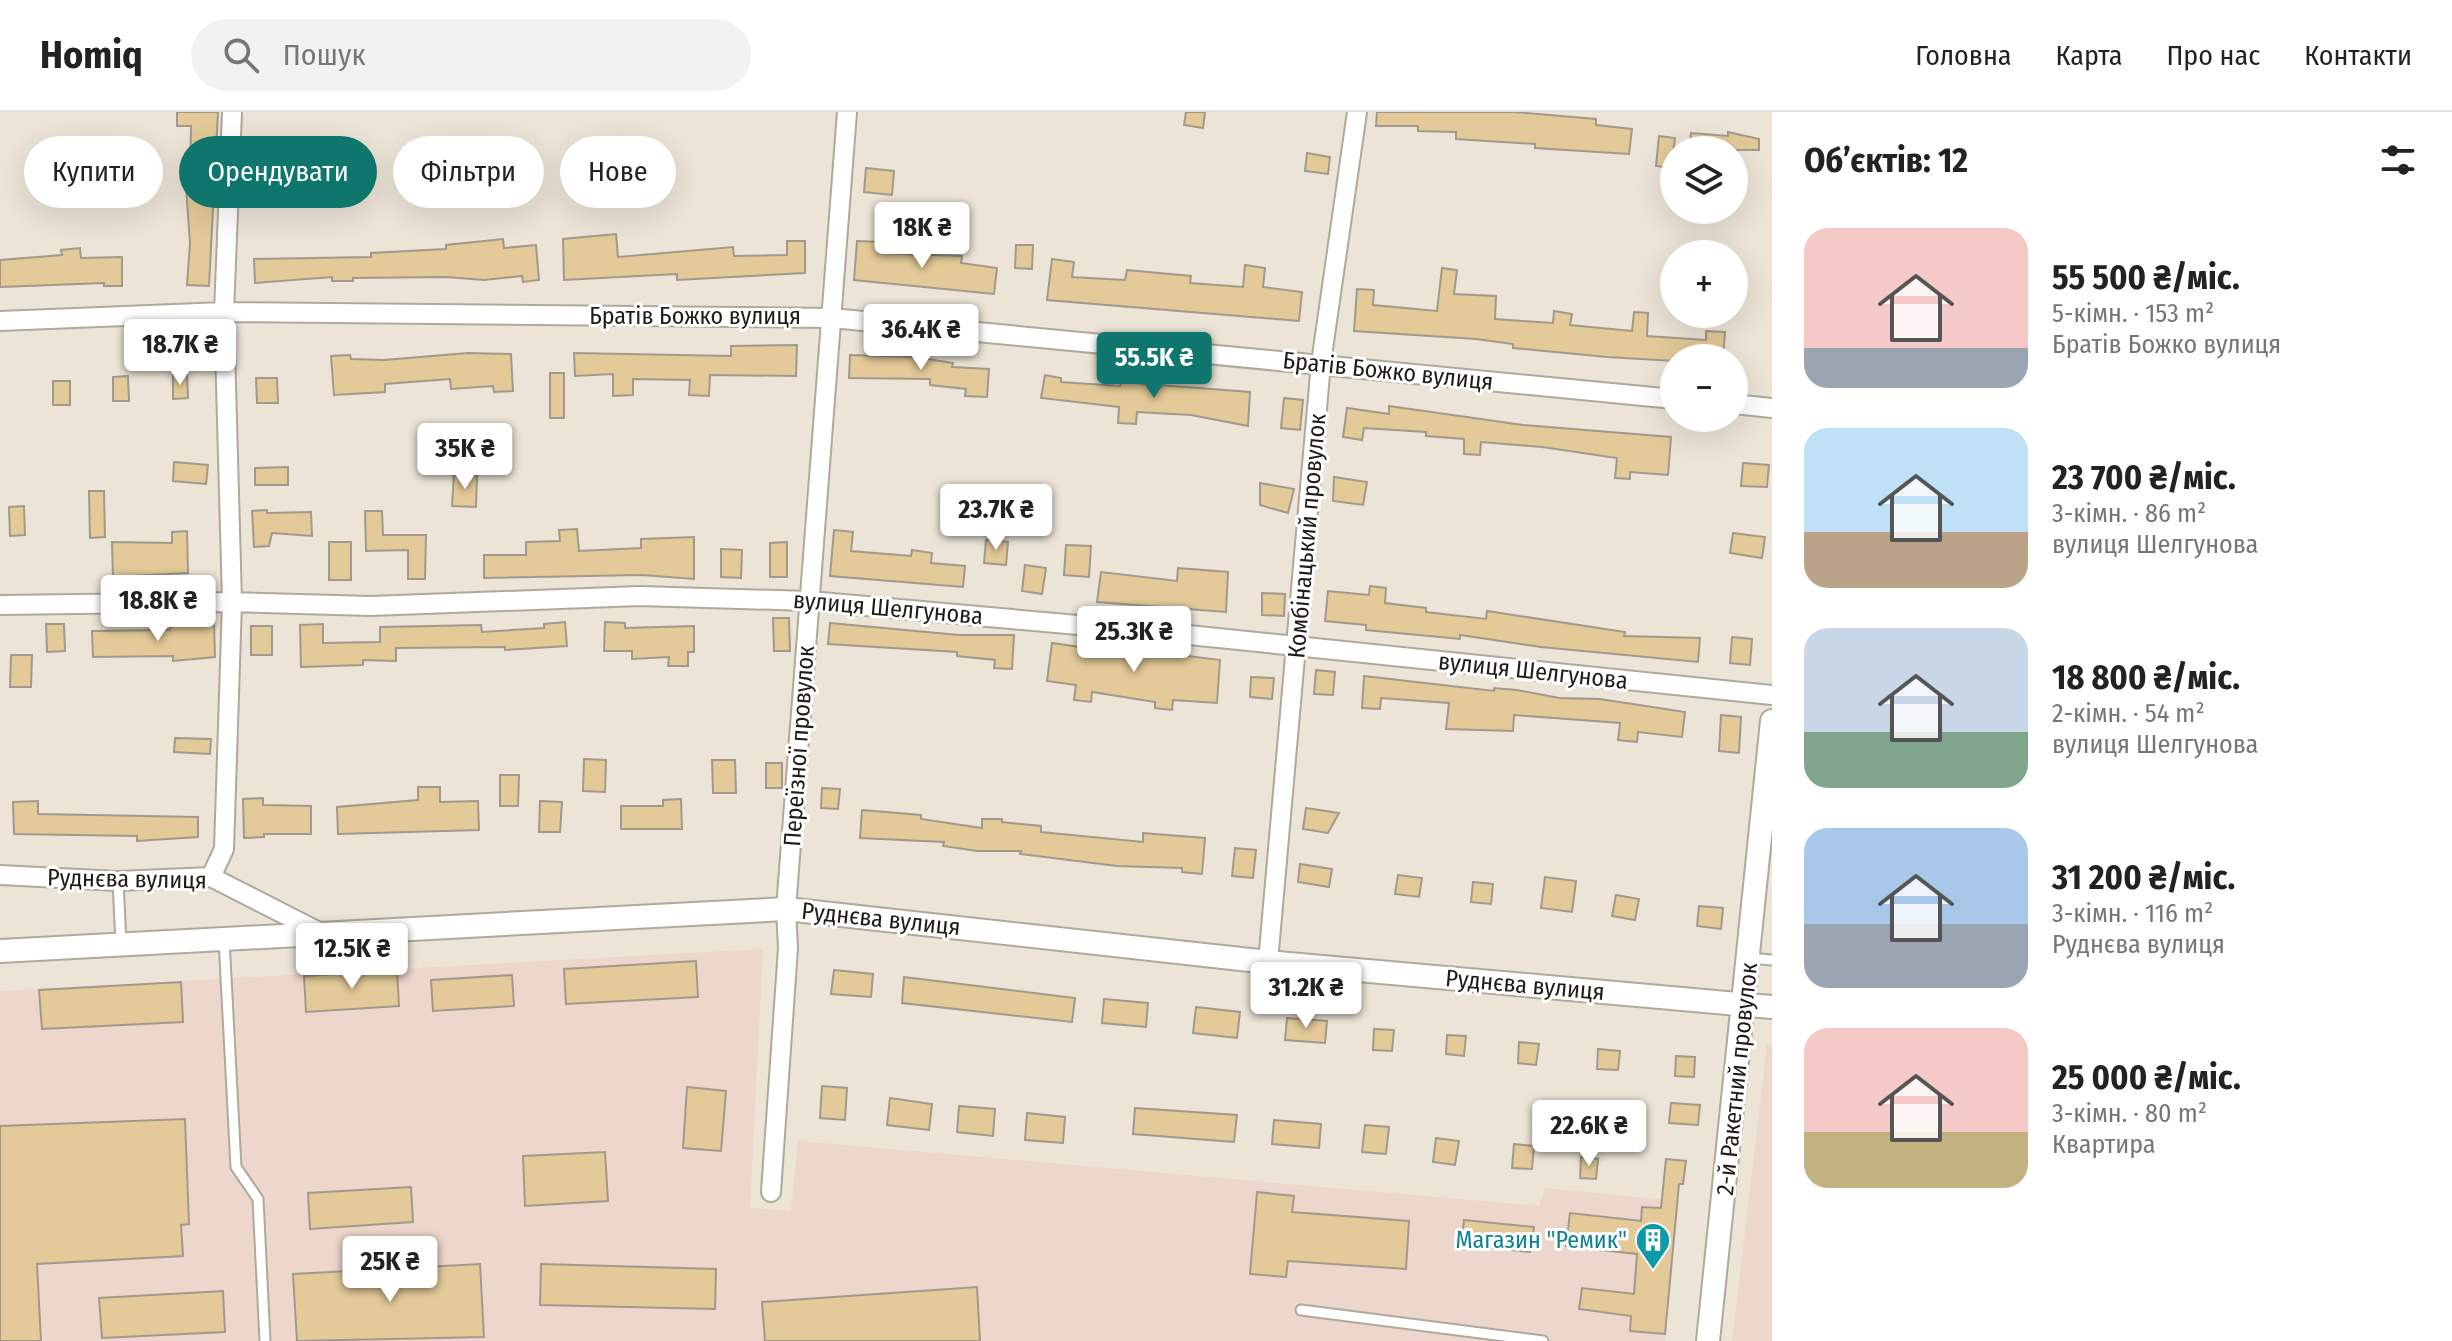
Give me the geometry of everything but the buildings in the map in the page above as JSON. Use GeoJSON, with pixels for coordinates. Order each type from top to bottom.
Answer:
{"type":"FeatureCollection","features":[{"type":"Feature","properties":{"kind":"street"},"geometry":{"type":"LineString","coordinates":[[211,877],[224,849],[232,602],[224,312],[232,112]]}},
{"type":"Feature","properties":{"kind":"street","name":"Переїзної провулок"},"geometry":{"type":"LineString","coordinates":[[771,1192],[788,948],[786,909],[847,112]]}},
{"type":"Feature","properties":{"kind":"street","name":"Комбінацький провулок"},"geometry":{"type":"LineString","coordinates":[[1268,962],[1299,648],[1321,363],[1357,112]]}},
{"type":"Feature","properties":{"kind":"street","name":"Братів Божко вулиця"},"geometry":{"type":"LineString","coordinates":[[0,321],[224,312],[832,318],[1660,398]]}},
{"type":"Feature","properties":{"kind":"street"},"geometry":{"type":"LineString","coordinates":[[1748,405],[1772,408]]}},
{"type":"Feature","properties":{"kind":"street","name":"вулиця Шелгунова"},"geometry":{"type":"LineString","coordinates":[[0,605],[232,602],[371,606],[640,596],[810,601],[1772,695]]}},
{"type":"Feature","properties":{"kind":"street","name":"2-й Ракетний провулок"},"geometry":{"type":"LineString","coordinates":[[1708,1341],[1772,721]]}},
{"type":"Feature","properties":{"kind":"street","name":"Руднєва вулиця"},"geometry":{"type":"LineString","coordinates":[[0,875],[118,881],[211,877],[323,934],[786,909],[1268,962],[1772,1007]]}},
{"type":"Feature","properties":{"kind":"street"},"geometry":{"type":"LineString","coordinates":[[0,951],[323,934]]}},
{"type":"Feature","properties":{"kind":"lane"},"geometry":{"type":"LineString","coordinates":[[118,881],[121,944]]}},
{"type":"Feature","properties":{"kind":"lane"},"geometry":{"type":"LineString","coordinates":[[224,939],[236,1167],[258,1199],[265,1341]]}},
{"type":"Feature","properties":{"kind":"lane"},"geometry":{"type":"LineString","coordinates":[[1749,958],[1772,960]]}},
{"type":"Feature","properties":{"kind":"lane"},"geometry":{"type":"LineString","coordinates":[[1301,1310],[1543,1341]]}},
{"type":"Feature","properties":{"kind":"shaded area"},"geometry":{"type":"Polygon","coordinates":[[[763,949],[750,1208],[791,1211],[798,1141],[1539,1206],[1545,1188],[1677,1201],[1665,1341],[0,1341],[0,991],[763,949]]]}},
{"type":"Feature","properties":{"kind":"shaded area"},"geometry":{"type":"Polygon","coordinates":[[[1767,1045],[1772,1045],[1772,1341],[1732,1341],[1767,1045]]]}},
{"type":"Feature","properties":{"kind":"place","name":"Магазин \"Ремик\""},"geometry":{"type":"Point","coordinates":[1653,1271]}}]}
